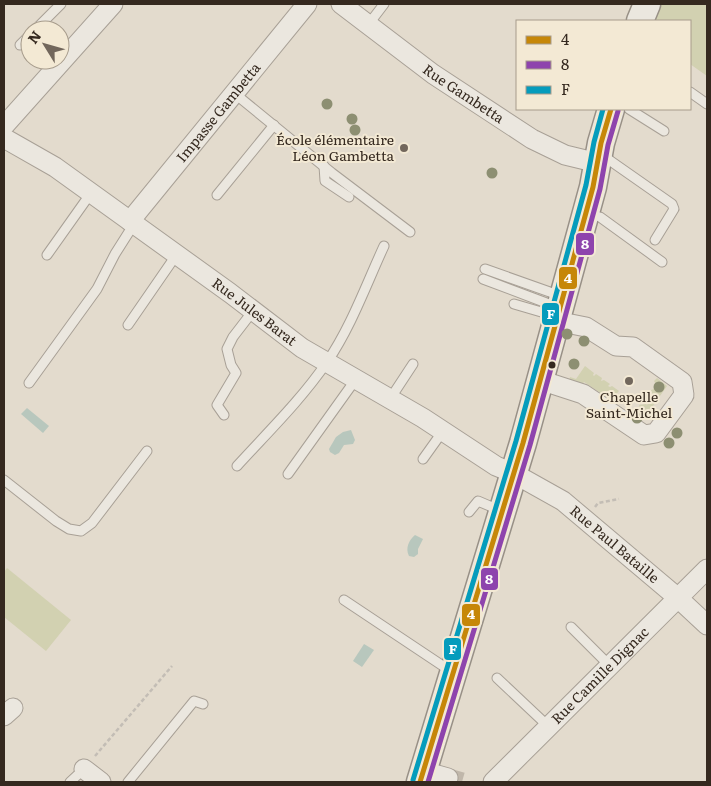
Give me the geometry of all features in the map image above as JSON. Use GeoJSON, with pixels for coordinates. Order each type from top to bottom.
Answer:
{"type":"FeatureCollection","features":[{"type":"Feature","properties":{"kind":"main road"},"geometry":{"type":"LineString","coordinates":[[640,20],[647,4]]}},
{"type":"Feature","properties":{"kind":"main road"},"geometry":{"type":"LineString","coordinates":[[422,777],[540,380],[593,187],[598,158],[611,110]]}},
{"type":"Feature","properties":{"kind":"street"},"geometry":{"type":"LineString","coordinates":[[4,126],[113,4]]}},
{"type":"Feature","properties":{"kind":"street","name":"Impasse Gambetta"},"geometry":{"type":"LineString","coordinates":[[132,222],[307,4]]}},
{"type":"Feature","properties":{"kind":"street","name":"Rue Gambetta"},"geometry":{"type":"LineString","coordinates":[[341,4],[433,74],[532,139],[565,155],[598,158]]}},
{"type":"Feature","properties":{"kind":"street","name":"Rue Jules Barat"},"geometry":{"type":"LineString","coordinates":[[4,138],[51,164],[177,254],[302,348],[390,399],[496,466],[513,473]]}},
{"type":"Feature","properties":{"kind":"street"},"geometry":{"type":"LineString","coordinates":[[540,380],[583,394],[644,436],[656,433],[684,395],[682,382],[632,346],[616,346],[559,311]]}},
{"type":"Feature","properties":{"kind":"street","name":"Rue Paul Bataille"},"geometry":{"type":"LineString","coordinates":[[513,473],[563,501],[678,598],[707,625]]}},
{"type":"Feature","properties":{"kind":"street","name":"Rue Camille Dignac"},"geometry":{"type":"LineString","coordinates":[[493,782],[707,569]]}},
{"type":"Feature","properties":{"kind":"street"},"geometry":{"type":"LineString","coordinates":[[84,769],[101,782]]}},
{"type":"Feature","properties":{"kind":"street"},"geometry":{"type":"LineString","coordinates":[[422,777],[448,778]]}},
{"type":"Feature","properties":{"kind":"lane"},"geometry":{"type":"LineString","coordinates":[[45,20],[61,4]]}},
{"type":"Feature","properties":{"kind":"lane"},"geometry":{"type":"LineString","coordinates":[[368,25],[384,4]]}},
{"type":"Feature","properties":{"kind":"lane"},"geometry":{"type":"LineString","coordinates":[[234,93],[324,166],[410,232]]}},
{"type":"Feature","properties":{"kind":"lane"},"geometry":{"type":"LineString","coordinates":[[691,93],[707,104]]}},
{"type":"Feature","properties":{"kind":"lane"},"geometry":{"type":"LineString","coordinates":[[631,110],[664,131]]}},
{"type":"Feature","properties":{"kind":"lane"},"geometry":{"type":"LineString","coordinates":[[217,195],[274,125]]}},
{"type":"Feature","properties":{"kind":"lane"},"geometry":{"type":"LineString","coordinates":[[598,158],[672,204],[674,209],[655,240]]}},
{"type":"Feature","properties":{"kind":"lane"},"geometry":{"type":"LineString","coordinates":[[324,166],[325,181],[349,197]]}},
{"type":"Feature","properties":{"kind":"lane"},"geometry":{"type":"LineString","coordinates":[[47,255],[91,193]]}},
{"type":"Feature","properties":{"kind":"lane"},"geometry":{"type":"LineString","coordinates":[[585,213],[600,217],[662,262]]}},
{"type":"Feature","properties":{"kind":"lane"},"geometry":{"type":"LineString","coordinates":[[29,383],[98,289],[132,222]]}},
{"type":"Feature","properties":{"kind":"lane"},"geometry":{"type":"LineString","coordinates":[[237,466],[292,406],[327,363],[348,326],[384,246]]}},
{"type":"Feature","properties":{"kind":"lane"},"geometry":{"type":"LineString","coordinates":[[128,325],[177,254]]}},
{"type":"Feature","properties":{"kind":"lane"},"geometry":{"type":"LineString","coordinates":[[485,269],[559,311]]}},
{"type":"Feature","properties":{"kind":"lane"},"geometry":{"type":"LineString","coordinates":[[483,279],[559,311]]}},
{"type":"Feature","properties":{"kind":"lane"},"geometry":{"type":"LineString","coordinates":[[514,304],[559,311]]}},
{"type":"Feature","properties":{"kind":"lane"},"geometry":{"type":"LineString","coordinates":[[224,415],[216,404],[236,373],[231,366],[227,349],[232,337],[253,311]]}},
{"type":"Feature","properties":{"kind":"lane"},"geometry":{"type":"LineString","coordinates":[[390,399],[413,364]]}},
{"type":"Feature","properties":{"kind":"lane"},"geometry":{"type":"LineString","coordinates":[[288,474],[356,379]]}},
{"type":"Feature","properties":{"kind":"lane"},"geometry":{"type":"LineString","coordinates":[[423,459],[442,431]]}},
{"type":"Feature","properties":{"kind":"lane"},"geometry":{"type":"LineString","coordinates":[[4,480],[56,521],[69,529],[81,531],[92,523],[147,451]]}},
{"type":"Feature","properties":{"kind":"lane"},"geometry":{"type":"LineString","coordinates":[[469,512],[478,501],[502,511]]}},
{"type":"Feature","properties":{"kind":"lane"},"geometry":{"type":"LineString","coordinates":[[344,600],[453,673]]}},
{"type":"Feature","properties":{"kind":"lane"},"geometry":{"type":"LineString","coordinates":[[571,627],[610,666]]}},
{"type":"Feature","properties":{"kind":"lane"},"geometry":{"type":"LineString","coordinates":[[496,678],[549,727]]}},
{"type":"Feature","properties":{"kind":"lane"},"geometry":{"type":"LineString","coordinates":[[128,782],[194,701],[203,704]]}},
{"type":"Feature","properties":{"kind":"lane"},"geometry":{"type":"LineString","coordinates":[[70,782],[84,769]]}},
{"type":"Feature","properties":{"kind":"path"},"geometry":{"type":"LineString","coordinates":[[586,520],[598,503],[619,499]]}},
{"type":"Feature","properties":{"kind":"path"},"geometry":{"type":"LineString","coordinates":[[84,769],[172,666]]}},
{"type":"Feature","properties":{"kind":"green space"},"geometry":{"type":"Polygon","coordinates":[[[660,4],[707,4],[707,76],[691,65],[691,20],[653,20],[660,4]]]}},
{"type":"Feature","properties":{"kind":"green space"},"geometry":{"type":"Polygon","coordinates":[[[585,366],[594,373],[594,376],[596,374],[602,378],[601,381],[604,380],[610,384],[608,386],[612,386],[619,391],[611,400],[584,382],[581,386],[569,382],[570,377],[576,379],[585,366]]]}},
{"type":"Feature","properties":{"kind":"green space"},"geometry":{"type":"Polygon","coordinates":[[[657,378],[667,386],[643,420],[628,418],[632,411],[637,412],[640,408],[639,405],[647,405],[653,399],[651,390],[657,386],[654,381],[657,378]]]}},
{"type":"Feature","properties":{"kind":"green space"},"geometry":{"type":"Polygon","coordinates":[[[7,568],[71,620],[46,651],[4,617],[4,572],[7,568]]]}},
{"type":"Feature","properties":{"kind":"shaded area"},"geometry":{"type":"Polygon","coordinates":[[[27,408],[49,426],[43,433],[21,414],[27,408]]]}},
{"type":"Feature","properties":{"kind":"shaded area"},"geometry":{"type":"Polygon","coordinates":[[[351,430],[355,440],[353,444],[344,445],[339,453],[335,455],[330,452],[329,449],[336,437],[343,432],[351,430]]]}},
{"type":"Feature","properties":{"kind":"shaded area"},"geometry":{"type":"Polygon","coordinates":[[[415,535],[423,539],[418,549],[418,554],[414,557],[409,556],[407,550],[409,542],[415,535]]]}},
{"type":"Feature","properties":{"kind":"shaded area"},"geometry":{"type":"Polygon","coordinates":[[[364,644],[374,650],[362,667],[353,661],[364,644]]]}},
{"type":"Feature","properties":{"kind":"tunnel"},"geometry":{"type":"LineString","coordinates":[[448,778],[462,782]]}},
{"type":"Feature","properties":{"kind":"transit line","name":"F"},"geometry":{"type":"LineString","coordinates":[[413,780],[516,441],[586,185],[594,142],[603,110]]}},
{"type":"Feature","properties":{"kind":"transit line","name":"4"},"geometry":{"type":"LineString","coordinates":[[420,782],[523,443],[593,187],[601,143],[611,110]]}},
{"type":"Feature","properties":{"kind":"transit line","name":"8"},"geometry":{"type":"LineString","coordinates":[[428,782],[530,445],[600,189],[608,145],[618,111]]}},
{"type":"Feature","properties":{"kind":"place","name":"École élémentaire Léon Gambetta"},"geometry":{"type":"Point","coordinates":[404,148]}},
{"type":"Feature","properties":{"kind":"place","name":"Chapelle Saint-Michel"},"geometry":{"type":"Point","coordinates":[629,381]}}]}
